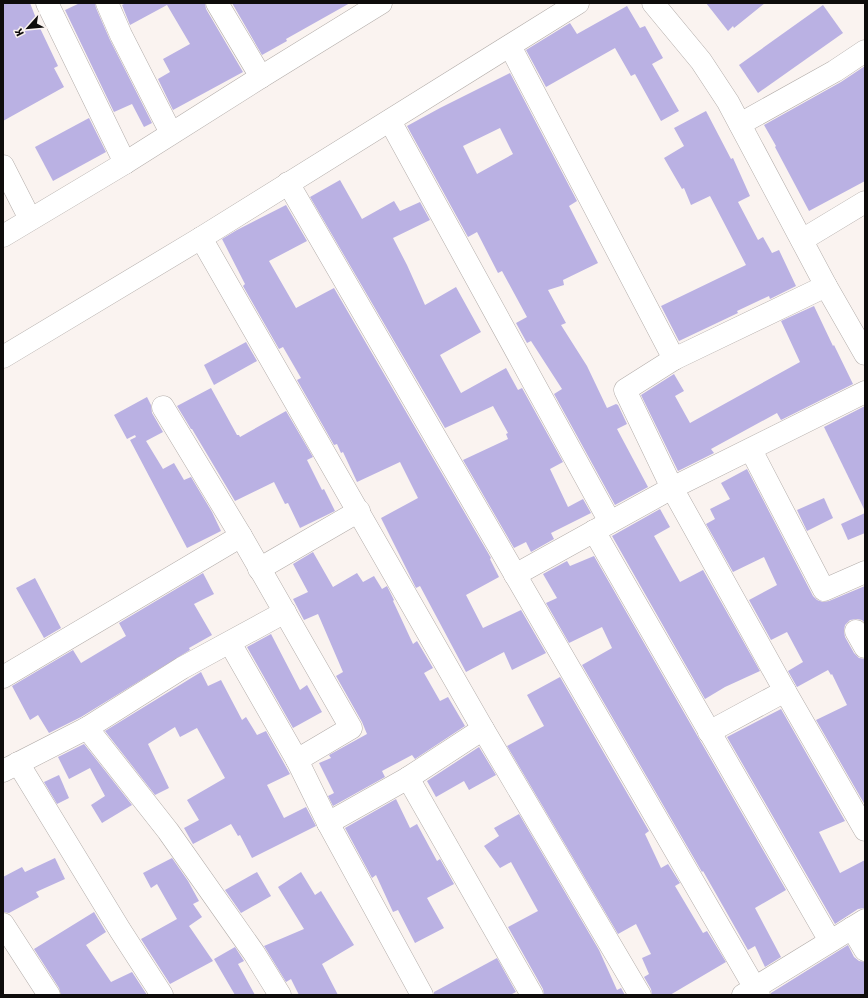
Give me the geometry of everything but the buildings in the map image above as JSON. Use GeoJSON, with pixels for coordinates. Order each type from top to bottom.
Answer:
{"type":"FeatureCollection","features":[{"type":"Feature","properties":{"kind":"street"},"geometry":{"type":"LineString","coordinates":[[47,3],[125,163]]}},
{"type":"Feature","properties":{"kind":"street"},"geometry":{"type":"LineString","coordinates":[[108,3],[122,35],[171,133]]}},
{"type":"Feature","properties":{"kind":"street"},"geometry":{"type":"LineString","coordinates":[[217,3],[261,77]]}},
{"type":"Feature","properties":{"kind":"street"},"geometry":{"type":"LineString","coordinates":[[3,236],[30,218],[125,163],[381,3]]}},
{"type":"Feature","properties":{"kind":"street"},"geometry":{"type":"LineString","coordinates":[[3,357],[201,238],[578,3]]}},
{"type":"Feature","properties":{"kind":"street"},"geometry":{"type":"LineString","coordinates":[[653,3],[701,61],[717,85],[740,124],[826,286],[864,352]]}},
{"type":"Feature","properties":{"kind":"street"},"geometry":{"type":"LineString","coordinates":[[510,46],[674,360]]}},
{"type":"Feature","properties":{"kind":"street"},"geometry":{"type":"LineString","coordinates":[[740,124],[835,71],[865,51]]}},
{"type":"Feature","properties":{"kind":"street"},"geometry":{"type":"LineString","coordinates":[[390,121],[709,732],[830,941]]}},
{"type":"Feature","properties":{"kind":"street"},"geometry":{"type":"LineString","coordinates":[[3,166],[30,218]]}},
{"type":"Feature","properties":{"kind":"street"},"geometry":{"type":"LineString","coordinates":[[288,183],[515,575],[752,993],[830,941],[859,924],[865,950]]}},
{"type":"Feature","properties":{"kind":"street"},"geometry":{"type":"LineString","coordinates":[[802,240],[865,202]]}},
{"type":"Feature","properties":{"kind":"street"},"geometry":{"type":"LineString","coordinates":[[201,238],[483,729],[640,995]]}},
{"type":"Feature","properties":{"kind":"street"},"geometry":{"type":"LineString","coordinates":[[826,286],[674,360],[625,390],[672,488],[784,691],[865,830]]}},
{"type":"Feature","properties":{"kind":"street"},"geometry":{"type":"LineString","coordinates":[[515,575],[672,488],[865,392]]}},
{"type":"Feature","properties":{"kind":"street"},"geometry":{"type":"LineString","coordinates":[[163,407],[241,536],[350,728],[297,760]]}},
{"type":"Feature","properties":{"kind":"street"},"geometry":{"type":"LineString","coordinates":[[751,450],[824,590],[865,572]]}},
{"type":"Feature","properties":{"kind":"street"},"geometry":{"type":"LineString","coordinates":[[259,569],[359,511]]}},
{"type":"Feature","properties":{"kind":"street"},"geometry":{"type":"LineString","coordinates":[[3,677],[241,536]]}},
{"type":"Feature","properties":{"kind":"street"},"geometry":{"type":"LineString","coordinates":[[162,995],[11,767],[87,728],[182,668],[285,612]]}},
{"type":"Feature","properties":{"kind":"street"},"geometry":{"type":"LineString","coordinates":[[230,643],[297,760],[328,823],[422,995]]}},
{"type":"Feature","properties":{"kind":"street"},"geometry":{"type":"LineString","coordinates":[[709,732],[784,691]]}},
{"type":"Feature","properties":{"kind":"street"},"geometry":{"type":"LineString","coordinates":[[87,728],[168,831],[254,954],[280,995]]}},
{"type":"Feature","properties":{"kind":"street"},"geometry":{"type":"LineString","coordinates":[[328,823],[408,778],[483,729]]}},
{"type":"Feature","properties":{"kind":"street"},"geometry":{"type":"LineString","coordinates":[[408,778],[532,995]]}},
{"type":"Feature","properties":{"kind":"street"},"geometry":{"type":"LineString","coordinates":[[3,924],[49,995]]}}]}
